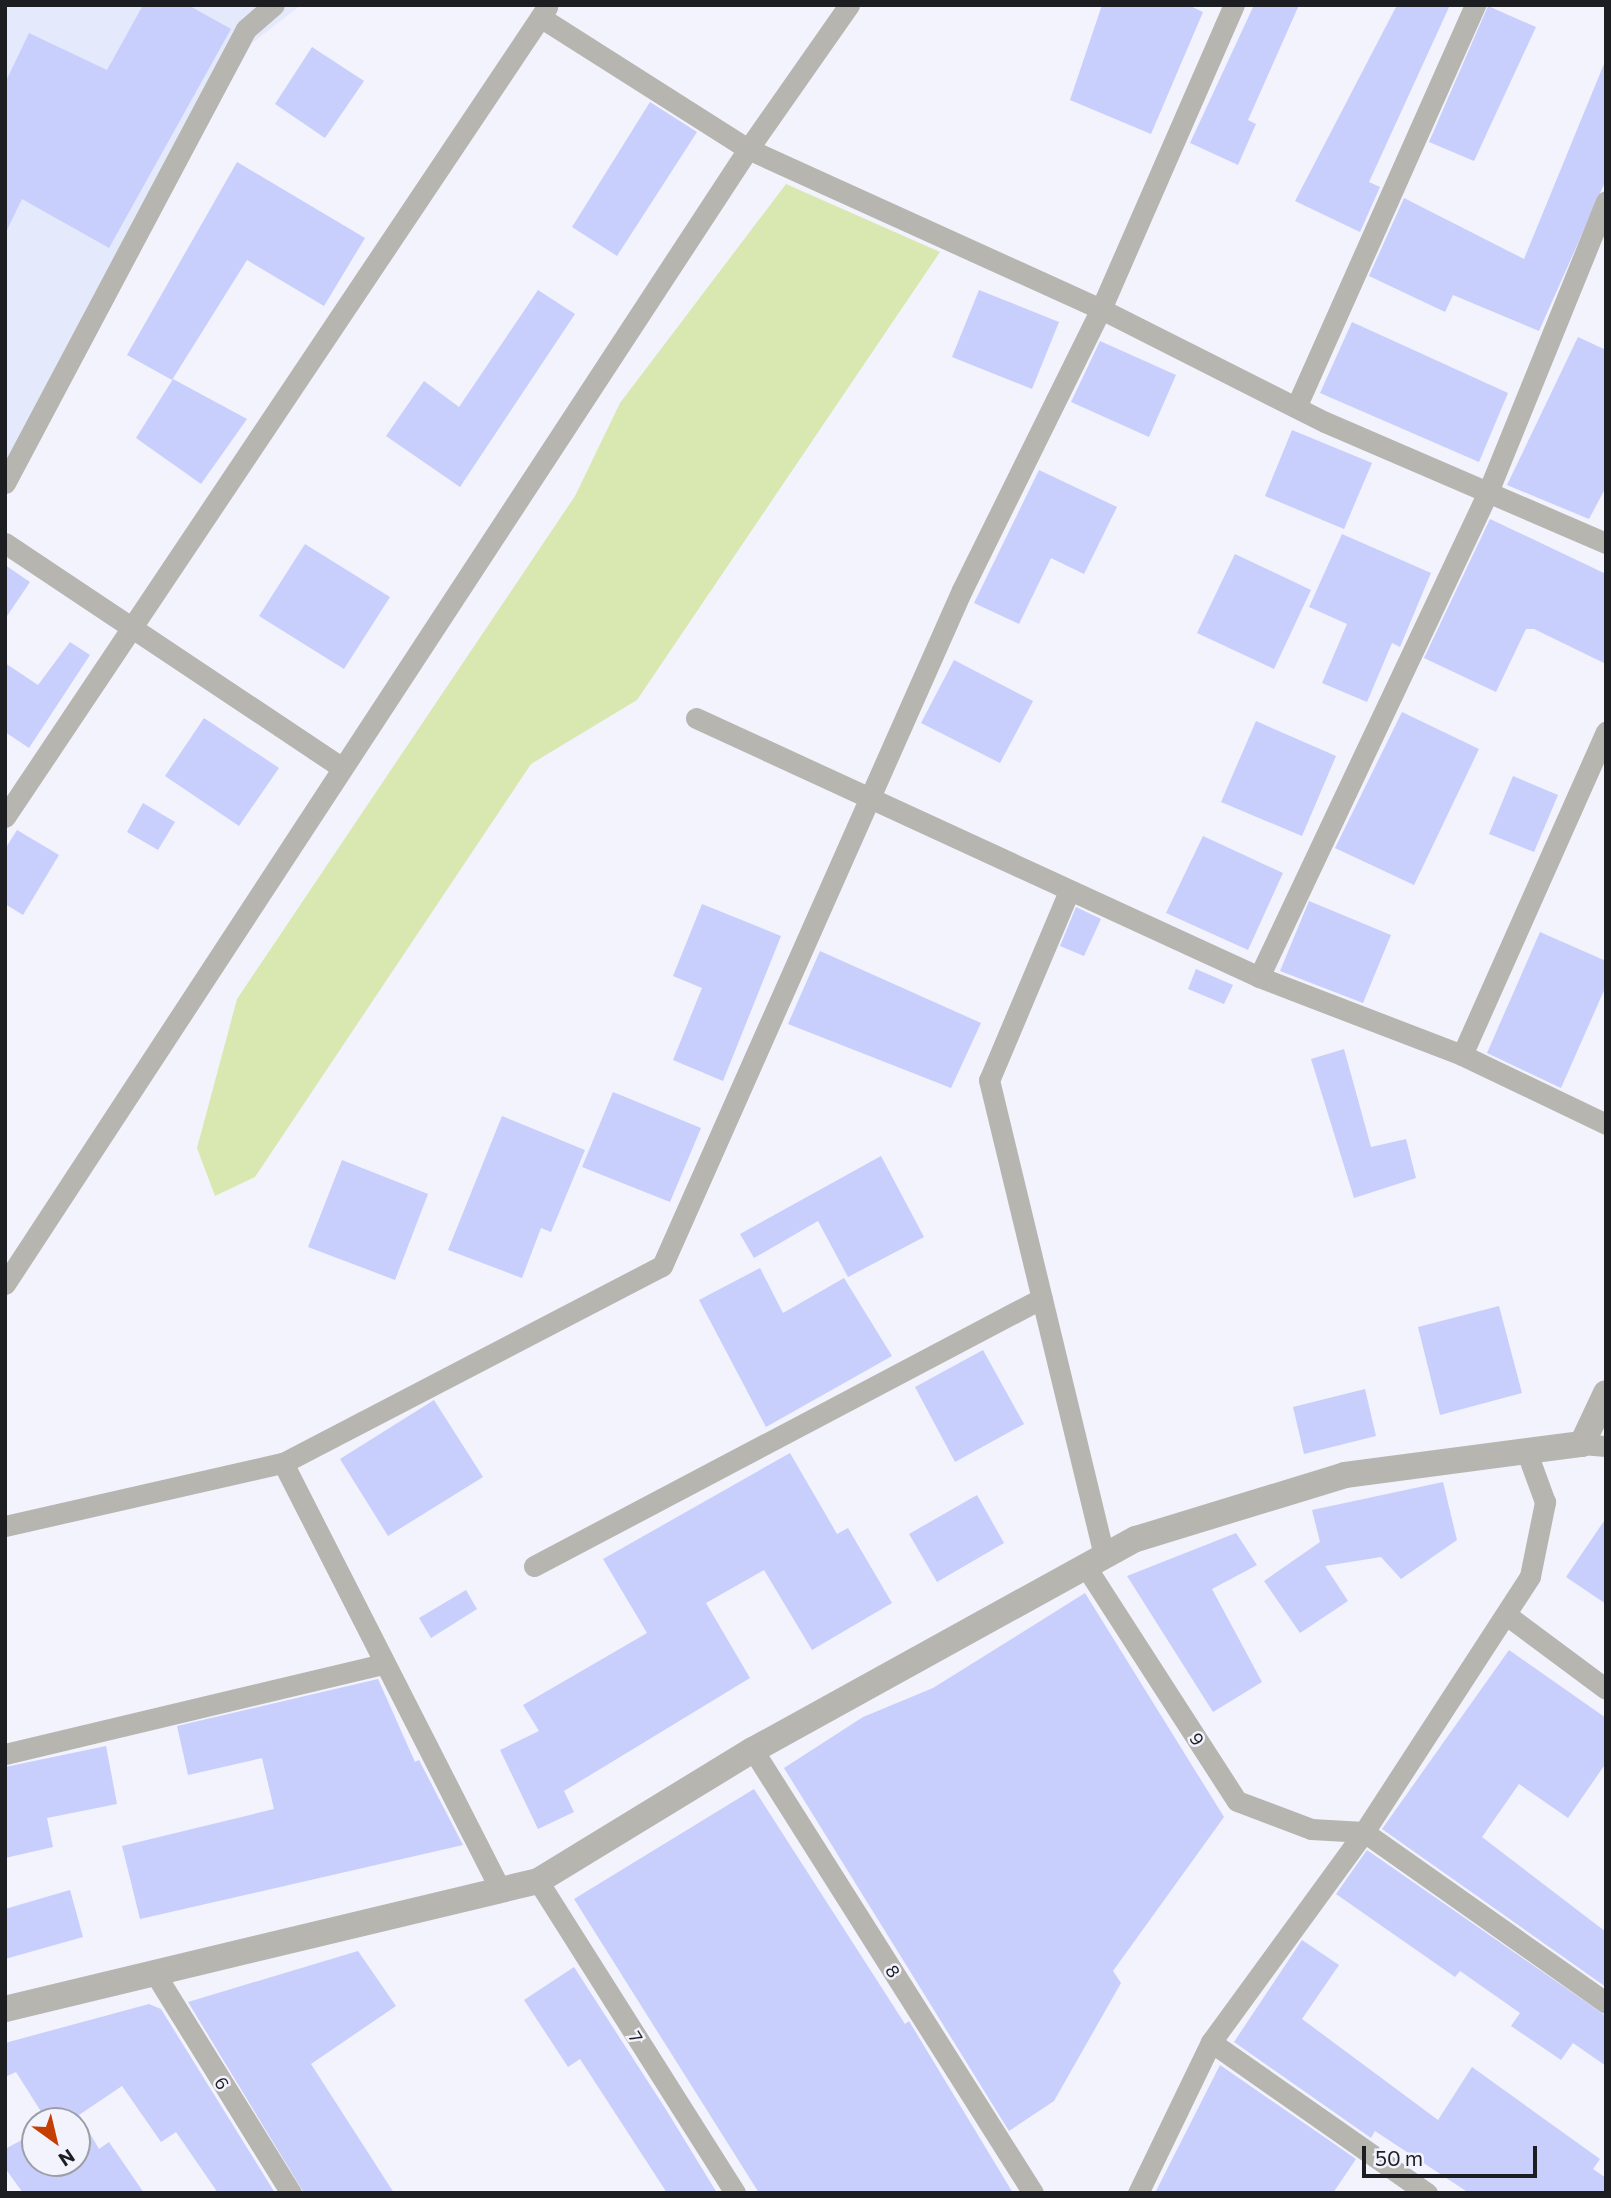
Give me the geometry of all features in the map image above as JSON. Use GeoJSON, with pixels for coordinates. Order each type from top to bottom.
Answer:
{"type":"FeatureCollection","features":[{"type":"Feature","properties":{"kind":"street"},"geometry":{"type":"LineString","coordinates":[[5,483],[246,29],[274,5]]}},
{"type":"Feature","properties":{"kind":"street"},"geometry":{"type":"LineString","coordinates":[[5,1284],[339,765],[748,149],[849,5]]}},
{"type":"Feature","properties":{"kind":"street"},"geometry":{"type":"LineString","coordinates":[[5,1526],[283,1463],[662,1266],[962,590],[1101,309],[1234,5]]}},
{"type":"Feature","properties":{"kind":"street"},"geometry":{"type":"LineString","coordinates":[[1297,405],[1475,5]]}},
{"type":"Feature","properties":{"kind":"street"},"geometry":{"type":"LineString","coordinates":[[5,817],[544,11],[748,149],[1101,309],[1297,405],[1606,543]]}},
{"type":"Feature","properties":{"kind":"street"},"geometry":{"type":"LineString","coordinates":[[1259,977],[1488,492],[1606,201]]}},
{"type":"Feature","properties":{"kind":"street"},"geometry":{"type":"LineString","coordinates":[[5,543],[339,765]]}},
{"type":"Feature","properties":{"kind":"street"},"geometry":{"type":"LineString","coordinates":[[696,718],[869,801],[1259,977],[1462,1055],[1606,1124]]}},
{"type":"Feature","properties":{"kind":"street"},"geometry":{"type":"LineString","coordinates":[[1462,1055],[1606,732]]}},
{"type":"Feature","properties":{"kind":"street","name":"9"},"geometry":{"type":"LineString","coordinates":[[1069,891],[989,1080],[1042,1298],[1095,1561],[1237,1801],[1311,1829],[1364,1832]]}},
{"type":"Feature","properties":{"kind":"street"},"geometry":{"type":"LineString","coordinates":[[534,1566],[1042,1298]]}},
{"type":"Feature","properties":{"kind":"street"},"geometry":{"type":"LineString","coordinates":[[5,2009],[538,1881],[753,1750],[1136,1539],[1345,1475],[1526,1450],[1594,1445],[1606,1393]]}},
{"type":"Feature","properties":{"kind":"street"},"geometry":{"type":"LineString","coordinates":[[1138,2193],[1211,2042],[1364,1832],[1508,1616],[1530,1576],[1545,1502],[1526,1450]]}},
{"type":"Feature","properties":{"kind":"street"},"geometry":{"type":"LineString","coordinates":[[283,1463],[383,1664],[501,1891]]}},
{"type":"Feature","properties":{"kind":"street"},"geometry":{"type":"LineString","coordinates":[[1508,1616],[1606,1689]]}},
{"type":"Feature","properties":{"kind":"street"},"geometry":{"type":"LineString","coordinates":[[5,1754],[383,1664]]}},
{"type":"Feature","properties":{"kind":"street","name":"8"},"geometry":{"type":"LineString","coordinates":[[753,1750],[1033,2193]]}},
{"type":"Feature","properties":{"kind":"street"},"geometry":{"type":"LineString","coordinates":[[1364,1832],[1606,2003]]}},
{"type":"Feature","properties":{"kind":"street","name":"7"},"geometry":{"type":"LineString","coordinates":[[538,1881],[735,2193]]}},
{"type":"Feature","properties":{"kind":"street","name":"6"},"geometry":{"type":"LineString","coordinates":[[154,1972],[291,2193]]}},
{"type":"Feature","properties":{"kind":"street"},"geometry":{"type":"LineString","coordinates":[[1211,2042],[1427,2193]]}},
{"type":"Feature","properties":{"kind":"shaded area"},"geometry":{"type":"Polygon","coordinates":[[[5,5],[301,5],[252,43],[5,496],[5,5]]]}},
{"type":"Feature","properties":{"kind":"green space"},"geometry":{"type":"Polygon","coordinates":[[[786,184],[940,252],[637,700],[531,764],[255,1177],[215,1196],[197,1148],[237,999],[575,496],[620,403],[786,184]]]}},
{"type":"Feature","properties":{"kind":"building"},"geometry":{"type":"Polygon","coordinates":[[[143,5],[188,5],[231,29],[109,248],[22,199],[5,234],[5,83],[29,33],[107,70],[143,5]]]}},
{"type":"Feature","properties":{"kind":"building"},"geometry":{"type":"Polygon","coordinates":[[[1102,5],[1188,5],[1203,12],[1151,134],[1070,100],[1102,5]]]}},
{"type":"Feature","properties":{"kind":"building"},"geometry":{"type":"Polygon","coordinates":[[[1254,5],[1299,5],[1248,120],[1256,124],[1238,165],[1190,143],[1254,5]]]}},
{"type":"Feature","properties":{"kind":"building"},"geometry":{"type":"Polygon","coordinates":[[[1397,5],[1450,5],[1369,182],[1380,187],[1360,232],[1295,201],[1397,5]]]}},
{"type":"Feature","properties":{"kind":"building"},"geometry":{"type":"Polygon","coordinates":[[[1488,6],[1536,27],[1474,161],[1429,142],[1488,6]]]}},
{"type":"Feature","properties":{"kind":"building"},"geometry":{"type":"Polygon","coordinates":[[[312,47],[364,81],[325,138],[275,104],[312,47]]]}},
{"type":"Feature","properties":{"kind":"building"},"geometry":{"type":"Polygon","coordinates":[[[1606,59],[1606,180],[1539,331],[1453,295],[1445,312],[1369,276],[1404,198],[1524,259],[1606,59]]]}},
{"type":"Feature","properties":{"kind":"building"},"geometry":{"type":"Polygon","coordinates":[[[650,102],[697,132],[617,256],[572,227],[650,102]]]}},
{"type":"Feature","properties":{"kind":"building"},"geometry":{"type":"Polygon","coordinates":[[[237,162],[365,238],[324,306],[247,260],[172,380],[127,355],[237,162]]]}},
{"type":"Feature","properties":{"kind":"building"},"geometry":{"type":"Polygon","coordinates":[[[538,290],[575,314],[460,487],[386,436],[424,381],[459,407],[538,290]]]}},
{"type":"Feature","properties":{"kind":"building"},"geometry":{"type":"Polygon","coordinates":[[[979,290],[1059,322],[1032,389],[952,357],[979,290]]]}},
{"type":"Feature","properties":{"kind":"building"},"geometry":{"type":"Polygon","coordinates":[[[1352,322],[1508,393],[1479,462],[1320,393],[1352,322]]]}},
{"type":"Feature","properties":{"kind":"building"},"geometry":{"type":"Polygon","coordinates":[[[1578,337],[1606,350],[1606,487],[1589,519],[1507,485],[1578,337]]]}},
{"type":"Feature","properties":{"kind":"building"},"geometry":{"type":"Polygon","coordinates":[[[1100,341],[1176,375],[1149,437],[1071,402],[1100,341]]]}},
{"type":"Feature","properties":{"kind":"building"},"geometry":{"type":"Polygon","coordinates":[[[173,379],[247,419],[201,484],[136,438],[173,379]]]}},
{"type":"Feature","properties":{"kind":"building"},"geometry":{"type":"Polygon","coordinates":[[[1292,430],[1372,463],[1344,529],[1265,496],[1292,430]]]}},
{"type":"Feature","properties":{"kind":"building"},"geometry":{"type":"Polygon","coordinates":[[[1039,470],[1117,507],[1084,574],[1051,558],[1019,624],[974,603],[1039,470]]]}},
{"type":"Feature","properties":{"kind":"building"},"geometry":{"type":"Polygon","coordinates":[[[1490,519],[1606,574],[1606,664],[1534,629],[1526,629],[1496,692],[1424,658],[1490,519]]]}},
{"type":"Feature","properties":{"kind":"building"},"geometry":{"type":"Polygon","coordinates":[[[1342,534],[1431,573],[1400,647],[1392,643],[1367,702],[1322,683],[1347,624],[1309,607],[1342,534]]]}},
{"type":"Feature","properties":{"kind":"building"},"geometry":{"type":"Polygon","coordinates":[[[305,544],[390,597],[344,669],[259,616],[305,544]]]}},
{"type":"Feature","properties":{"kind":"building"},"geometry":{"type":"Polygon","coordinates":[[[1235,554],[1311,590],[1274,669],[1197,633],[1235,554]]]}},
{"type":"Feature","properties":{"kind":"building"},"geometry":{"type":"Polygon","coordinates":[[[5,565],[30,582],[5,619],[5,565]]]}},
{"type":"Feature","properties":{"kind":"building"},"geometry":{"type":"Polygon","coordinates":[[[70,642],[90,655],[29,748],[5,732],[5,663],[38,685],[70,642]]]}},
{"type":"Feature","properties":{"kind":"building"},"geometry":{"type":"Polygon","coordinates":[[[954,660],[1033,701],[1000,763],[921,723],[954,660]]]}},
{"type":"Feature","properties":{"kind":"building"},"geometry":{"type":"Polygon","coordinates":[[[1402,712],[1479,749],[1414,885],[1335,848],[1402,712]]]}},
{"type":"Feature","properties":{"kind":"building"},"geometry":{"type":"Polygon","coordinates":[[[204,718],[279,768],[239,826],[165,776],[204,718]]]}},
{"type":"Feature","properties":{"kind":"building"},"geometry":{"type":"Polygon","coordinates":[[[1256,721],[1336,756],[1302,836],[1221,802],[1256,721]]]}},
{"type":"Feature","properties":{"kind":"building"},"geometry":{"type":"Polygon","coordinates":[[[1513,776],[1558,795],[1534,852],[1489,834],[1513,776]]]}},
{"type":"Feature","properties":{"kind":"building"},"geometry":{"type":"Polygon","coordinates":[[[143,803],[175,822],[158,850],[127,832],[143,803]]]}},
{"type":"Feature","properties":{"kind":"building"},"geometry":{"type":"Polygon","coordinates":[[[17,830],[59,855],[23,915],[5,904],[5,849],[17,830]]]}},
{"type":"Feature","properties":{"kind":"building"},"geometry":{"type":"Polygon","coordinates":[[[1203,836],[1283,873],[1248,950],[1166,913],[1203,836]]]}},
{"type":"Feature","properties":{"kind":"building"},"geometry":{"type":"Polygon","coordinates":[[[1309,901],[1391,935],[1363,1003],[1280,971],[1309,901]]]}},
{"type":"Feature","properties":{"kind":"building"},"geometry":{"type":"Polygon","coordinates":[[[702,904],[781,936],[723,1081],[673,1060],[702,988],[673,976],[702,904]]]}},
{"type":"Feature","properties":{"kind":"building"},"geometry":{"type":"Polygon","coordinates":[[[1076,907],[1101,919],[1084,956],[1060,946],[1076,907]]]}},
{"type":"Feature","properties":{"kind":"building"},"geometry":{"type":"Polygon","coordinates":[[[1540,932],[1606,961],[1606,986],[1561,1088],[1487,1053],[1540,932]]]}},
{"type":"Feature","properties":{"kind":"building"},"geometry":{"type":"Polygon","coordinates":[[[820,951],[981,1023],[951,1088],[788,1024],[820,951]]]}},
{"type":"Feature","properties":{"kind":"building"},"geometry":{"type":"Polygon","coordinates":[[[1196,969],[1233,985],[1224,1004],[1188,989],[1196,969]]]}},
{"type":"Feature","properties":{"kind":"building"},"geometry":{"type":"Polygon","coordinates":[[[1344,1049],[1371,1147],[1406,1139],[1416,1178],[1354,1198],[1311,1059],[1344,1049]]]}},
{"type":"Feature","properties":{"kind":"building"},"geometry":{"type":"Polygon","coordinates":[[[613,1092],[701,1128],[670,1202],[582,1167],[613,1092]]]}},
{"type":"Feature","properties":{"kind":"building"},"geometry":{"type":"Polygon","coordinates":[[[502,1116],[585,1150],[551,1232],[541,1228],[522,1278],[448,1250],[502,1116]]]}},
{"type":"Feature","properties":{"kind":"building"},"geometry":{"type":"Polygon","coordinates":[[[881,1156],[924,1237],[848,1277],[818,1221],[754,1258],[740,1234],[881,1156]]]}},
{"type":"Feature","properties":{"kind":"building"},"geometry":{"type":"Polygon","coordinates":[[[342,1160],[428,1194],[395,1280],[308,1247],[342,1160]]]}},
{"type":"Feature","properties":{"kind":"building"},"geometry":{"type":"Polygon","coordinates":[[[760,1268],[783,1313],[844,1278],[892,1356],[766,1427],[699,1300],[760,1268]]]}},
{"type":"Feature","properties":{"kind":"building"},"geometry":{"type":"Polygon","coordinates":[[[1499,1306],[1522,1393],[1440,1415],[1418,1327],[1499,1306]]]}},
{"type":"Feature","properties":{"kind":"building"},"geometry":{"type":"Polygon","coordinates":[[[983,1350],[1024,1424],[955,1462],[915,1387],[983,1350]]]}},
{"type":"Feature","properties":{"kind":"building"},"geometry":{"type":"Polygon","coordinates":[[[1365,1389],[1376,1436],[1304,1454],[1293,1407],[1365,1389]]]}},
{"type":"Feature","properties":{"kind":"building"},"geometry":{"type":"Polygon","coordinates":[[[434,1400],[483,1477],[388,1536],[340,1459],[434,1400]]]}},
{"type":"Feature","properties":{"kind":"building"},"geometry":{"type":"Polygon","coordinates":[[[790,1453],[837,1534],[848,1528],[892,1603],[812,1650],[764,1570],[706,1603],[750,1678],[564,1791],[574,1812],[538,1829],[500,1750],[539,1731],[523,1705],[647,1633],[603,1559],[790,1453]]]}},
{"type":"Feature","properties":{"kind":"building"},"geometry":{"type":"Polygon","coordinates":[[[1443,1482],[1457,1540],[1401,1579],[1381,1557],[1325,1566],[1348,1601],[1300,1633],[1264,1581],[1320,1542],[1312,1510],[1443,1482]]]}},
{"type":"Feature","properties":{"kind":"building"},"geometry":{"type":"Polygon","coordinates":[[[977,1495],[1004,1543],[937,1582],[909,1534],[977,1495]]]}},
{"type":"Feature","properties":{"kind":"building"},"geometry":{"type":"Polygon","coordinates":[[[1606,1518],[1606,1604],[1566,1577],[1606,1518]]]}},
{"type":"Feature","properties":{"kind":"building"},"geometry":{"type":"Polygon","coordinates":[[[1236,1533],[1257,1565],[1212,1589],[1262,1682],[1213,1712],[1127,1576],[1236,1533]]]}},
{"type":"Feature","properties":{"kind":"building"},"geometry":{"type":"Polygon","coordinates":[[[466,1590],[477,1609],[431,1638],[419,1618],[466,1590]]]}},
{"type":"Feature","properties":{"kind":"building"},"geometry":{"type":"Polygon","coordinates":[[[1085,1593],[1224,1817],[1113,1971],[1121,1983],[1054,2101],[1009,2131],[784,1768],[863,1717],[933,1688],[1085,1593]]]}},
{"type":"Feature","properties":{"kind":"building"},"geometry":{"type":"Polygon","coordinates":[[[1509,1650],[1606,1718],[1606,1763],[1568,1818],[1519,1784],[1482,1837],[1606,1932],[1606,1987],[1382,1829],[1509,1650]]]}},
{"type":"Feature","properties":{"kind":"building"},"geometry":{"type":"Polygon","coordinates":[[[378,1679],[415,1762],[419,1760],[463,1845],[140,1919],[122,1846],[274,1809],[262,1758],[188,1775],[177,1726],[378,1679]]]}},
{"type":"Feature","properties":{"kind":"building"},"geometry":{"type":"Polygon","coordinates":[[[106,1746],[117,1804],[47,1818],[53,1847],[5,1858],[5,1767],[106,1746]]]}},
{"type":"Feature","properties":{"kind":"building"},"geometry":{"type":"Polygon","coordinates":[[[754,1789],[905,2024],[909,2021],[1013,2193],[759,2193],[574,1899],[754,1789]]]}},
{"type":"Feature","properties":{"kind":"building"},"geometry":{"type":"Polygon","coordinates":[[[1367,1850],[1606,2016],[1606,2066],[1573,2043],[1561,2060],[1511,2026],[1520,2013],[1460,1971],[1455,1977],[1336,1894],[1367,1850]]]}},
{"type":"Feature","properties":{"kind":"building"},"geometry":{"type":"Polygon","coordinates":[[[70,1890],[83,1937],[5,1959],[5,1909],[70,1890]]]}},
{"type":"Feature","properties":{"kind":"building"},"geometry":{"type":"Polygon","coordinates":[[[1302,1940],[1339,1965],[1302,2019],[1438,2120],[1472,2067],[1600,2159],[1593,2169],[1606,2178],[1606,2193],[1469,2193],[1375,2131],[1371,2138],[1234,2042],[1302,1940]]]}},
{"type":"Feature","properties":{"kind":"building"},"geometry":{"type":"Polygon","coordinates":[[[358,1951],[396,2006],[311,2064],[394,2193],[304,2193],[188,2002],[358,1951]]]}},
{"type":"Feature","properties":{"kind":"building"},"geometry":{"type":"Polygon","coordinates":[[[574,1967],[717,2193],[667,2193],[580,2059],[568,2067],[524,2000],[574,1967]]]}},
{"type":"Feature","properties":{"kind":"building"},"geometry":{"type":"Polygon","coordinates":[[[149,2004],[161,2009],[275,2193],[218,2193],[176,2132],[161,2142],[122,2086],[91,2107],[38,2107],[16,2072],[5,2077],[5,2043],[149,2004]]]}},
{"type":"Feature","properties":{"kind":"building"},"geometry":{"type":"Polygon","coordinates":[[[1220,2065],[1356,2159],[1333,2193],[1155,2193],[1220,2065]]]}},
{"type":"Feature","properties":{"kind":"building"},"geometry":{"type":"Polygon","coordinates":[[[91,2135],[99,2149],[109,2142],[144,2193],[23,2193],[5,2168],[5,2149],[21,2140],[21,2177],[91,2177],[91,2135]]]}}]}
